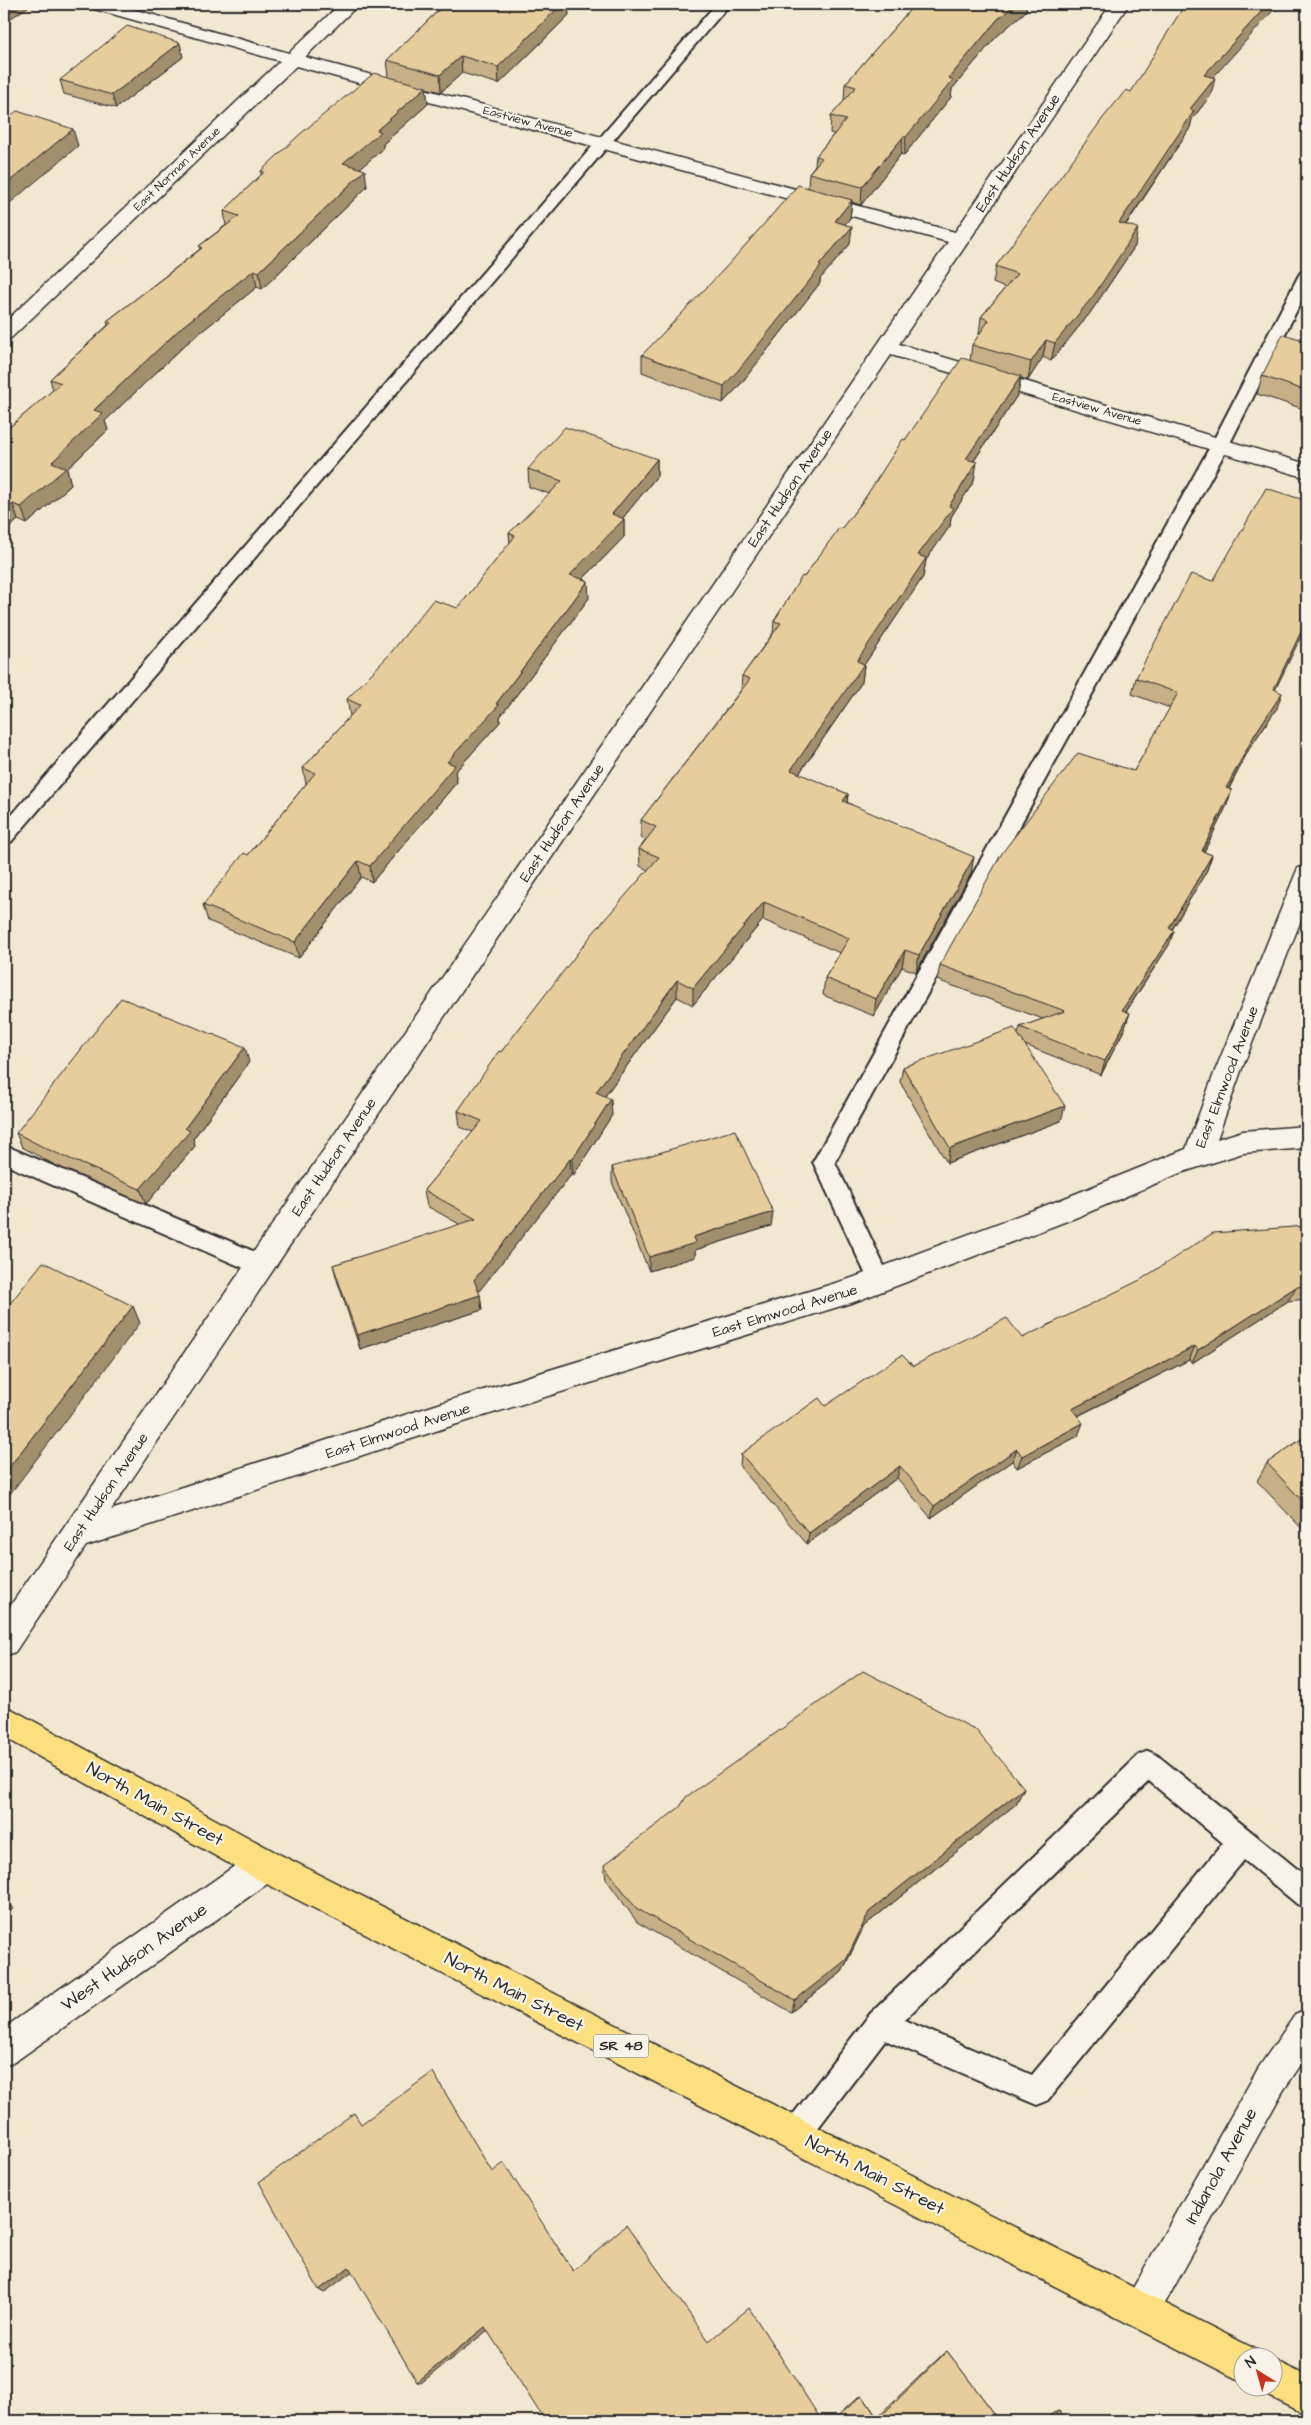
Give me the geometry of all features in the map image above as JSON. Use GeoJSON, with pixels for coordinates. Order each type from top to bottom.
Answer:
{"type":"FeatureCollection","features":[{"type":"Feature","properties":{"kind":"main road","name":"North Main Street"},"geometry":{"type":"LineString","coordinates":[[4,1720],[265,1865],[1234,2358]]}},
{"type":"Feature","properties":{"kind":"main road"},"geometry":{"type":"LineString","coordinates":[[1284,2384],[1307,2396]]}},
{"type":"Feature","properties":{"kind":"street","name":"Eastview Avenue"},"geometry":{"type":"LineString","coordinates":[[97,4],[292,59],[960,239]]}},
{"type":"Feature","properties":{"kind":"street","name":"East Norman Avenue"},"geometry":{"type":"LineString","coordinates":[[4,334],[350,4]]}},
{"type":"Feature","properties":{"kind":"street","name":"East Hudson Avenue"},"geometry":{"type":"LineString","coordinates":[[4,1641],[1120,4]]}},
{"type":"Feature","properties":{"kind":"street","name":"Eastview Avenue"},"geometry":{"type":"LineString","coordinates":[[886,347],[1307,471]]}},
{"type":"Feature","properties":{"kind":"street","name":"East Elmwood Avenue"},"geometry":{"type":"LineString","coordinates":[[77,1535],[454,1412],[880,1281],[1070,1208],[1174,1164],[1197,1157],[1228,1071],[1307,875]]}},
{"type":"Feature","properties":{"kind":"street"},"geometry":{"type":"LineString","coordinates":[[1197,1157],[1243,1142],[1307,1138]]}},
{"type":"Feature","properties":{"kind":"street","name":"West Hudson Avenue"},"geometry":{"type":"LineString","coordinates":[[4,2049],[265,1865]]}},
{"type":"Feature","properties":{"kind":"street","name":"Indianola Avenue"},"geometry":{"type":"LineString","coordinates":[[1141,2310],[1271,2078],[1307,2027]]}},
{"type":"Feature","properties":{"kind":"lane"},"geometry":{"type":"LineString","coordinates":[[4,837],[723,4]]}},
{"type":"Feature","properties":{"kind":"lane"},"geometry":{"type":"LineString","coordinates":[[880,1281],[824,1162],[1220,445],[1307,275]]}},
{"type":"Feature","properties":{"kind":"lane"},"geometry":{"type":"LineString","coordinates":[[4,1154],[261,1265]]}},
{"type":"Feature","properties":{"kind":"lane"},"geometry":{"type":"LineString","coordinates":[[795,2135],[880,2024],[1148,1764],[1307,1894]]}},
{"type":"Feature","properties":{"kind":"lane"},"geometry":{"type":"LineString","coordinates":[[880,2024],[1037,2091],[1242,1841]]}},
{"type":"Feature","properties":{"kind":"building"},"geometry":{"type":"Polygon","coordinates":[[[4,4],[16,4],[4,12],[4,4]]]}},
{"type":"Feature","properties":{"kind":"building"},"geometry":{"type":"Polygon","coordinates":[[[445,4],[562,4],[498,67],[461,56],[440,75],[387,60],[445,4]]]}},
{"type":"Feature","properties":{"kind":"building"},"geometry":{"type":"Polygon","coordinates":[[[915,4],[1016,4],[998,19],[949,78],[953,80],[862,187],[809,173],[822,158],[816,156],[846,120],[831,116],[856,87],[845,84],[915,4]]]}},
{"type":"Feature","properties":{"kind":"building"},"geometry":{"type":"Polygon","coordinates":[[[1187,4],[1268,4],[1204,75],[1215,78],[1190,109],[1194,111],[1119,223],[1138,228],[1094,295],[1055,343],[1046,340],[1031,362],[972,345],[989,320],[981,317],[1017,274],[996,266],[1103,118],[1126,90],[1131,92],[1182,9],[1187,4]]]}},
{"type":"Feature","properties":{"kind":"building"},"geometry":{"type":"Polygon","coordinates":[[[127,26],[180,43],[112,95],[60,80],[127,26]]]}},
{"type":"Feature","properties":{"kind":"building"},"geometry":{"type":"Polygon","coordinates":[[[374,73],[426,87],[377,130],[381,132],[343,163],[365,170],[259,272],[254,270],[183,326],[94,410],[103,413],[52,462],[66,468],[21,507],[13,504],[4,512],[4,432],[61,383],[50,379],[111,323],[107,321],[202,248],[199,246],[239,216],[224,211],[264,172],[261,171],[299,135],[374,73]]]}},
{"type":"Feature","properties":{"kind":"building"},"geometry":{"type":"Polygon","coordinates":[[[17,111],[73,129],[4,186],[4,121],[17,111]]]}},
{"type":"Feature","properties":{"kind":"building"},"geometry":{"type":"Polygon","coordinates":[[[798,185],[852,200],[835,221],[852,227],[819,265],[821,266],[724,386],[642,355],[728,265],[798,185]]]}},
{"type":"Feature","properties":{"kind":"building"},"geometry":{"type":"Polygon","coordinates":[[[1283,334],[1307,341],[1307,391],[1262,376],[1283,334]]]}},
{"type":"Feature","properties":{"kind":"building"},"geometry":{"type":"Polygon","coordinates":[[[962,358],[1021,376],[966,459],[977,462],[949,506],[953,508],[918,555],[926,558],[857,661],[864,664],[791,770],[848,794],[843,801],[974,857],[919,955],[905,950],[876,999],[825,978],[849,938],[764,902],[693,988],[677,980],[596,1092],[611,1099],[572,1160],[570,1159],[474,1280],[480,1295],[357,1335],[333,1265],[476,1219],[424,1190],[482,1121],[458,1111],[499,1051],[501,1052],[593,933],[659,857],[639,849],[656,827],[641,820],[750,679],[742,676],[781,623],[774,621],[802,576],[804,577],[839,528],[841,529],[863,501],[903,439],[905,440],[962,358]]]}},
{"type":"Feature","properties":{"kind":"building"},"geometry":{"type":"Polygon","coordinates":[[[565,427],[657,459],[612,514],[624,519],[570,575],[588,581],[496,704],[499,705],[447,762],[455,765],[370,866],[358,861],[295,942],[203,905],[244,853],[248,855],[315,773],[303,768],[360,705],[347,699],[389,655],[433,600],[458,608],[515,536],[509,533],[562,481],[528,469],[565,427]]]}},
{"type":"Feature","properties":{"kind":"building"},"geometry":{"type":"Polygon","coordinates":[[[1266,488],[1307,501],[1307,619],[1274,689],[1282,693],[1255,734],[1226,788],[1232,790],[1202,851],[1212,855],[1169,928],[1174,931],[1122,1010],[1130,1013],[1105,1061],[1020,1027],[1065,1011],[940,965],[1002,853],[1078,753],[1134,771],[1178,693],[1136,678],[1191,574],[1213,581],[1266,488]]]}},
{"type":"Feature","properties":{"kind":"building"},"geometry":{"type":"Polygon","coordinates":[[[121,998],[245,1047],[185,1128],[190,1131],[140,1189],[47,1149],[16,1133],[121,998]]]}},
{"type":"Feature","properties":{"kind":"building"},"geometry":{"type":"Polygon","coordinates":[[[1014,1028],[1065,1106],[950,1148],[903,1067],[1014,1028]]]}},
{"type":"Feature","properties":{"kind":"building"},"geometry":{"type":"Polygon","coordinates":[[[735,1130],[773,1212],[693,1237],[695,1243],[649,1257],[612,1167],[735,1130]]]}},
{"type":"Feature","properties":{"kind":"building"},"geometry":{"type":"Polygon","coordinates":[[[1307,1226],[1307,1286],[1296,1287],[1198,1350],[1195,1346],[1072,1409],[1083,1423],[1022,1456],[1017,1449],[934,1506],[900,1466],[809,1533],[741,1454],[819,1398],[825,1406],[902,1355],[913,1366],[1007,1318],[1022,1338],[1140,1280],[1213,1233],[1307,1226]]]}},
{"type":"Feature","properties":{"kind":"building"},"geometry":{"type":"Polygon","coordinates":[[[43,1262],[133,1306],[4,1474],[4,1311],[43,1262]]]}},
{"type":"Feature","properties":{"kind":"building"},"geometry":{"type":"Polygon","coordinates":[[[1307,1435],[1307,1506],[1267,1463],[1307,1435]]]}},
{"type":"Feature","properties":{"kind":"building"},"geometry":{"type":"Polygon","coordinates":[[[863,1671],[976,1730],[1024,1788],[869,1912],[846,1960],[795,2000],[636,1908],[604,1865],[680,1807],[686,1797],[863,1671]]]}},
{"type":"Feature","properties":{"kind":"building"},"geometry":{"type":"Polygon","coordinates":[[[433,2072],[492,2172],[504,2163],[573,2271],[626,2225],[709,2341],[749,2308],[822,2421],[604,2421],[603,2419],[600,2421],[545,2421],[485,2327],[417,2382],[349,2267],[319,2290],[259,2182],[354,2113],[361,2124],[433,2072]]]}},
{"type":"Feature","properties":{"kind":"building"},"geometry":{"type":"Polygon","coordinates":[[[947,2351],[1000,2421],[833,2421],[862,2395],[878,2419],[947,2351]]]}},
{"type":"Feature","properties":{"kind":"building"},"geometry":{"type":"Polygon","coordinates":[[[1059,2411],[1066,2421],[1049,2421],[1059,2411]]]}}]}
